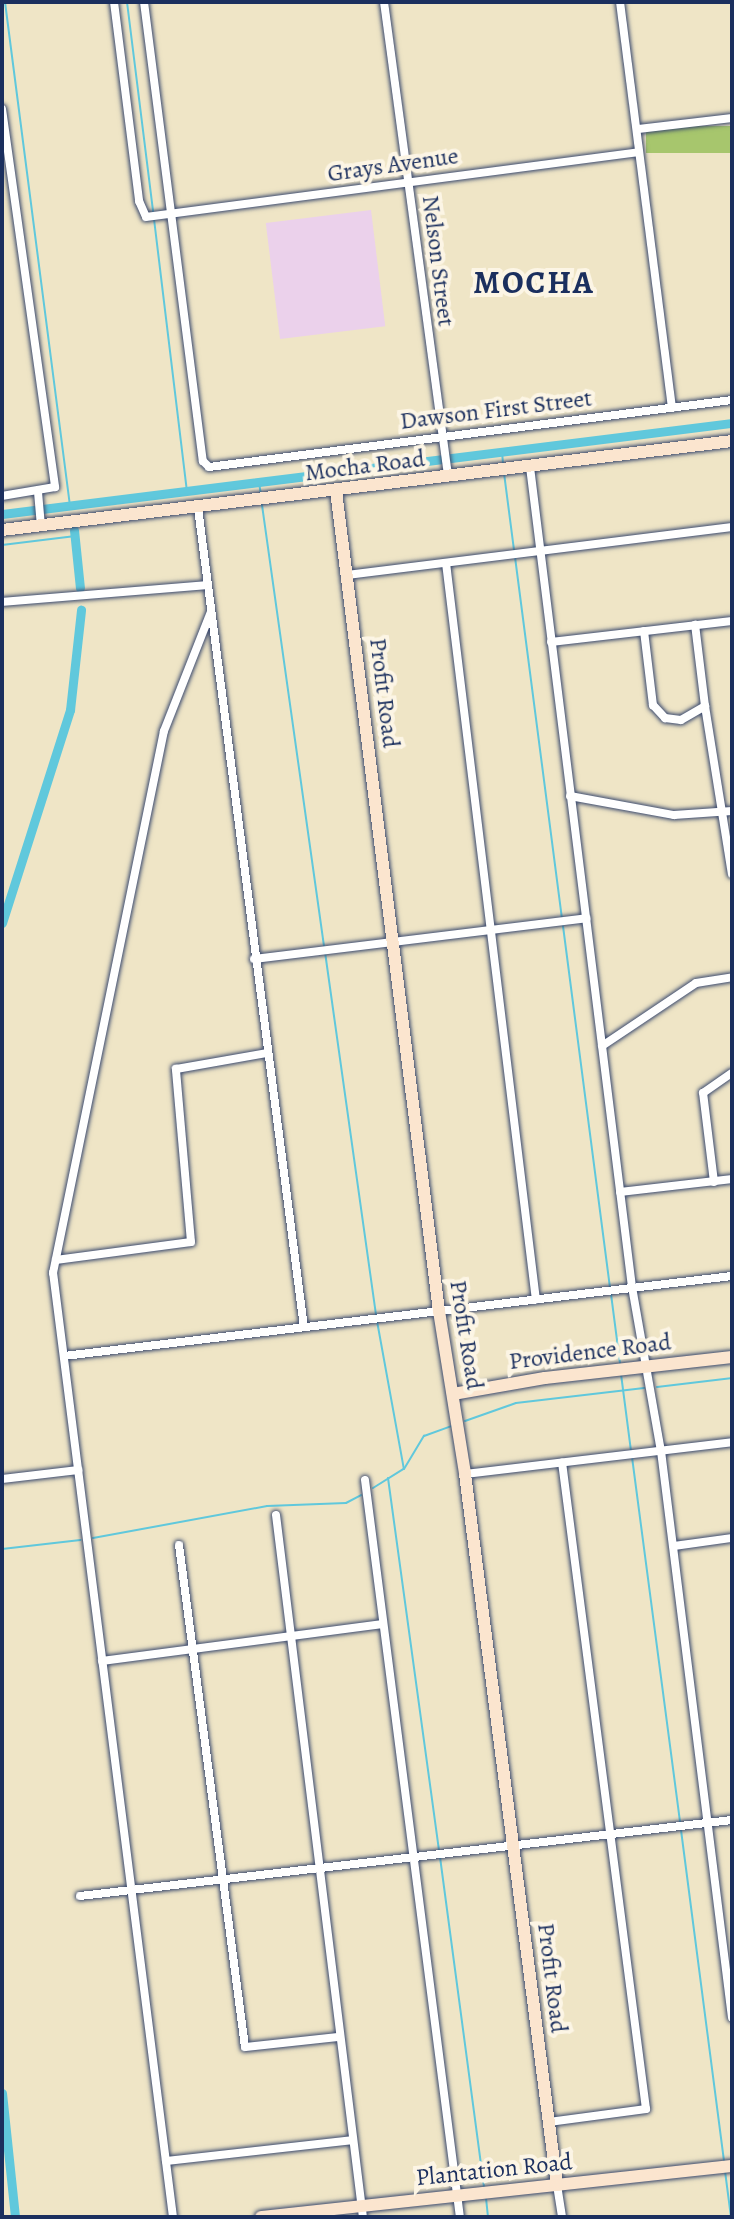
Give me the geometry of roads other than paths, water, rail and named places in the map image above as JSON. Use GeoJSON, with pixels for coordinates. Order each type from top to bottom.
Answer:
{"type":"FeatureCollection","features":[{"type":"Feature","properties":{"kind":"street","name":"Grays Avenue"},"geometry":{"type":"LineString","coordinates":[[114,2],[139,201],[142,211],[153,218],[639,152]]}},
{"type":"Feature","properties":{"kind":"street","name":"Dawson First Street"},"geometry":{"type":"LineString","coordinates":[[144,2],[203,461],[212,468],[732,400]]}},
{"type":"Feature","properties":{"kind":"street","name":"Nelson Street"},"geometry":{"type":"LineString","coordinates":[[384,2],[442,448],[448,473]]}},
{"type":"Feature","properties":{"kind":"street"},"geometry":{"type":"LineString","coordinates":[[620,2],[672,408]]}},
{"type":"Feature","properties":{"kind":"street"},"geometry":{"type":"LineString","coordinates":[[2,109],[55,487],[2,496]]}},
{"type":"Feature","properties":{"kind":"street"},"geometry":{"type":"LineString","coordinates":[[638,129],[732,118]]}},
{"type":"Feature","properties":{"kind":"street","name":"Mocha Road"},"geometry":{"type":"LineString","coordinates":[[2,530],[40,523],[336,491],[448,473],[530,467],[732,441]]}},
{"type":"Feature","properties":{"kind":"street"},"geometry":{"type":"LineString","coordinates":[[530,467],[632,1287],[674,1546],[732,2018]]}},
{"type":"Feature","properties":{"kind":"street","name":"Profit Road"},"geometry":{"type":"LineString","coordinates":[[336,491],[439,1311],[465,1474],[557,2185]]}},
{"type":"Feature","properties":{"kind":"street"},"geometry":{"type":"LineString","coordinates":[[38,492],[40,523]]}},
{"type":"Feature","properties":{"kind":"street"},"geometry":{"type":"LineString","coordinates":[[198,508],[304,1327]]}},
{"type":"Feature","properties":{"kind":"street"},"geometry":{"type":"LineString","coordinates":[[347,575],[732,527]]}},
{"type":"Feature","properties":{"kind":"street"},"geometry":{"type":"LineString","coordinates":[[446,563],[536,1300]]}},
{"type":"Feature","properties":{"kind":"street"},"geometry":{"type":"LineString","coordinates":[[2,602],[207,585]]}},
{"type":"Feature","properties":{"kind":"street"},"geometry":{"type":"LineString","coordinates":[[173,2217],[64,1356],[56,1260],[164,731],[210,614]]}},
{"type":"Feature","properties":{"kind":"street"},"geometry":{"type":"LineString","coordinates":[[551,642],[732,621]]}},
{"type":"Feature","properties":{"kind":"street"},"geometry":{"type":"LineString","coordinates":[[695,625],[705,706],[728,811],[732,874]]}},
{"type":"Feature","properties":{"kind":"street"},"geometry":{"type":"LineString","coordinates":[[644,631],[656,713],[681,720],[705,706]]}},
{"type":"Feature","properties":{"kind":"street"},"geometry":{"type":"LineString","coordinates":[[570,796],[674,815],[728,811]]}},
{"type":"Feature","properties":{"kind":"street"},"geometry":{"type":"LineString","coordinates":[[254,959],[586,918]]}},
{"type":"Feature","properties":{"kind":"street"},"geometry":{"type":"LineString","coordinates":[[602,1046],[696,983],[732,977]]}},
{"type":"Feature","properties":{"kind":"street"},"geometry":{"type":"LineString","coordinates":[[56,1260],[191,1242],[176,1069],[267,1053]]}},
{"type":"Feature","properties":{"kind":"street"},"geometry":{"type":"LineString","coordinates":[[714,1182],[703,1093],[732,1073]]}},
{"type":"Feature","properties":{"kind":"street"},"geometry":{"type":"LineString","coordinates":[[620,1192],[732,1179]]}},
{"type":"Feature","properties":{"kind":"street"},"geometry":{"type":"LineString","coordinates":[[64,1356],[732,1276]]}},
{"type":"Feature","properties":{"kind":"street","name":"Providence Road"},"geometry":{"type":"LineString","coordinates":[[453,1394],[732,1357]]}},
{"type":"Feature","properties":{"kind":"street"},"geometry":{"type":"LineString","coordinates":[[465,1474],[732,1442]]}},
{"type":"Feature","properties":{"kind":"street"},"geometry":{"type":"LineString","coordinates":[[549,2122],[646,2109],[562,1462]]}},
{"type":"Feature","properties":{"kind":"street"},"geometry":{"type":"LineString","coordinates":[[2,1479],[78,1470]]}},
{"type":"Feature","properties":{"kind":"street"},"geometry":{"type":"LineString","coordinates":[[365,1480],[460,2217]]}},
{"type":"Feature","properties":{"kind":"street"},"geometry":{"type":"LineString","coordinates":[[276,1515],[362,2212]]}},
{"type":"Feature","properties":{"kind":"street"},"geometry":{"type":"LineString","coordinates":[[674,1546],[732,1538]]}},
{"type":"Feature","properties":{"kind":"street"},"geometry":{"type":"LineString","coordinates":[[179,1545],[245,2047],[338,2037]]}},
{"type":"Feature","properties":{"kind":"street"},"geometry":{"type":"LineString","coordinates":[[102,1661],[383,1624]]}},
{"type":"Feature","properties":{"kind":"street"},"geometry":{"type":"LineString","coordinates":[[80,1896],[732,1820]]}},
{"type":"Feature","properties":{"kind":"street"},"geometry":{"type":"LineString","coordinates":[[166,2161],[352,2140]]}},
{"type":"Feature","properties":{"kind":"street","name":"Plantation Road"},"geometry":{"type":"LineString","coordinates":[[261,2217],[362,2212],[457,2196],[732,2166]]}},
{"type":"Feature","properties":{"kind":"street"},"geometry":{"type":"LineString","coordinates":[[557,2185],[562,2217]]}},
{"type":"Feature","properties":{"kind":"waterway"},"geometry":{"type":"LineString","coordinates":[[5,2],[70,506]]}},
{"type":"Feature","properties":{"kind":"waterway"},"geometry":{"type":"LineString","coordinates":[[127,2],[153,212]]}},
{"type":"Feature","properties":{"kind":"waterway"},"geometry":{"type":"LineString","coordinates":[[154,219],[187,491]]}},
{"type":"Feature","properties":{"kind":"waterway"},"geometry":{"type":"LineString","coordinates":[[2,514],[732,423]]}},
{"type":"Feature","properties":{"kind":"waterway"},"geometry":{"type":"LineString","coordinates":[[502,452],[503,463]]}},
{"type":"Feature","properties":{"kind":"waterway"},"geometry":{"type":"LineString","coordinates":[[504,473],[514,550]]}},
{"type":"Feature","properties":{"kind":"waterway"},"geometry":{"type":"LineString","coordinates":[[259,483],[261,494]]}},
{"type":"Feature","properties":{"kind":"waterway"},"geometry":{"type":"LineString","coordinates":[[262,505],[324,946]]}},
{"type":"Feature","properties":{"kind":"waterway"},"geometry":{"type":"LineString","coordinates":[[74,530],[80,588]]}},
{"type":"Feature","properties":{"kind":"waterway"},"geometry":{"type":"LineString","coordinates":[[2,545],[75,536]]}},
{"type":"Feature","properties":{"kind":"waterway"},"geometry":{"type":"LineString","coordinates":[[515,557],[562,919]]}},
{"type":"Feature","properties":{"kind":"waterway"},"geometry":{"type":"LineString","coordinates":[[2,923],[70,710],[81,610]]}},
{"type":"Feature","properties":{"kind":"waterway"},"geometry":{"type":"LineString","coordinates":[[563,926],[610,1288]]}},
{"type":"Feature","properties":{"kind":"waterway"},"geometry":{"type":"LineString","coordinates":[[325,952],[376,1314]]}},
{"type":"Feature","properties":{"kind":"waterway"},"geometry":{"type":"LineString","coordinates":[[611,1294],[620,1363]]}},
{"type":"Feature","properties":{"kind":"waterway"},"geometry":{"type":"LineString","coordinates":[[377,1321],[404,1469]]}},
{"type":"Feature","properties":{"kind":"waterway"},"geometry":{"type":"LineString","coordinates":[[621,1374],[631,1451]]}},
{"type":"Feature","properties":{"kind":"waterway"},"geometry":{"type":"LineString","coordinates":[[657,1387],[732,1378]]}},
{"type":"Feature","properties":{"kind":"waterway"},"geometry":{"type":"LineString","coordinates":[[465,1421],[516,1403],[644,1388]]}},
{"type":"Feature","properties":{"kind":"waterway"},"geometry":{"type":"LineString","coordinates":[[373,1488],[404,1469],[424,1436],[451,1426]]}},
{"type":"Feature","properties":{"kind":"waterway"},"geometry":{"type":"LineString","coordinates":[[632,1457],[680,1824]]}},
{"type":"Feature","properties":{"kind":"waterway"},"geometry":{"type":"LineString","coordinates":[[388,1478],[439,1851]]}},
{"type":"Feature","properties":{"kind":"waterway"},"geometry":{"type":"LineString","coordinates":[[93,1538],[267,1506],[346,1503],[361,1495]]}},
{"type":"Feature","properties":{"kind":"waterway"},"geometry":{"type":"LineString","coordinates":[[2,1549],[80,1540]]}},
{"type":"Feature","properties":{"kind":"waterway"},"geometry":{"type":"LineString","coordinates":[[681,1830],[724,2161]]}},
{"type":"Feature","properties":{"kind":"waterway"},"geometry":{"type":"LineString","coordinates":[[440,1857],[484,2188]]}},
{"type":"Feature","properties":{"kind":"waterway"},"geometry":{"type":"LineString","coordinates":[[2,2093],[15,2217]]}},
{"type":"Feature","properties":{"kind":"waterway"},"geometry":{"type":"LineString","coordinates":[[725,2171],[731,2217]]}},
{"type":"Feature","properties":{"kind":"waterway"},"geometry":{"type":"LineString","coordinates":[[486,2198],[488,2217]]}},
{"type":"Feature","properties":{"kind":"district","name":"MOCHA"},"geometry":{"type":"Point","coordinates":[534,282]}}]}
